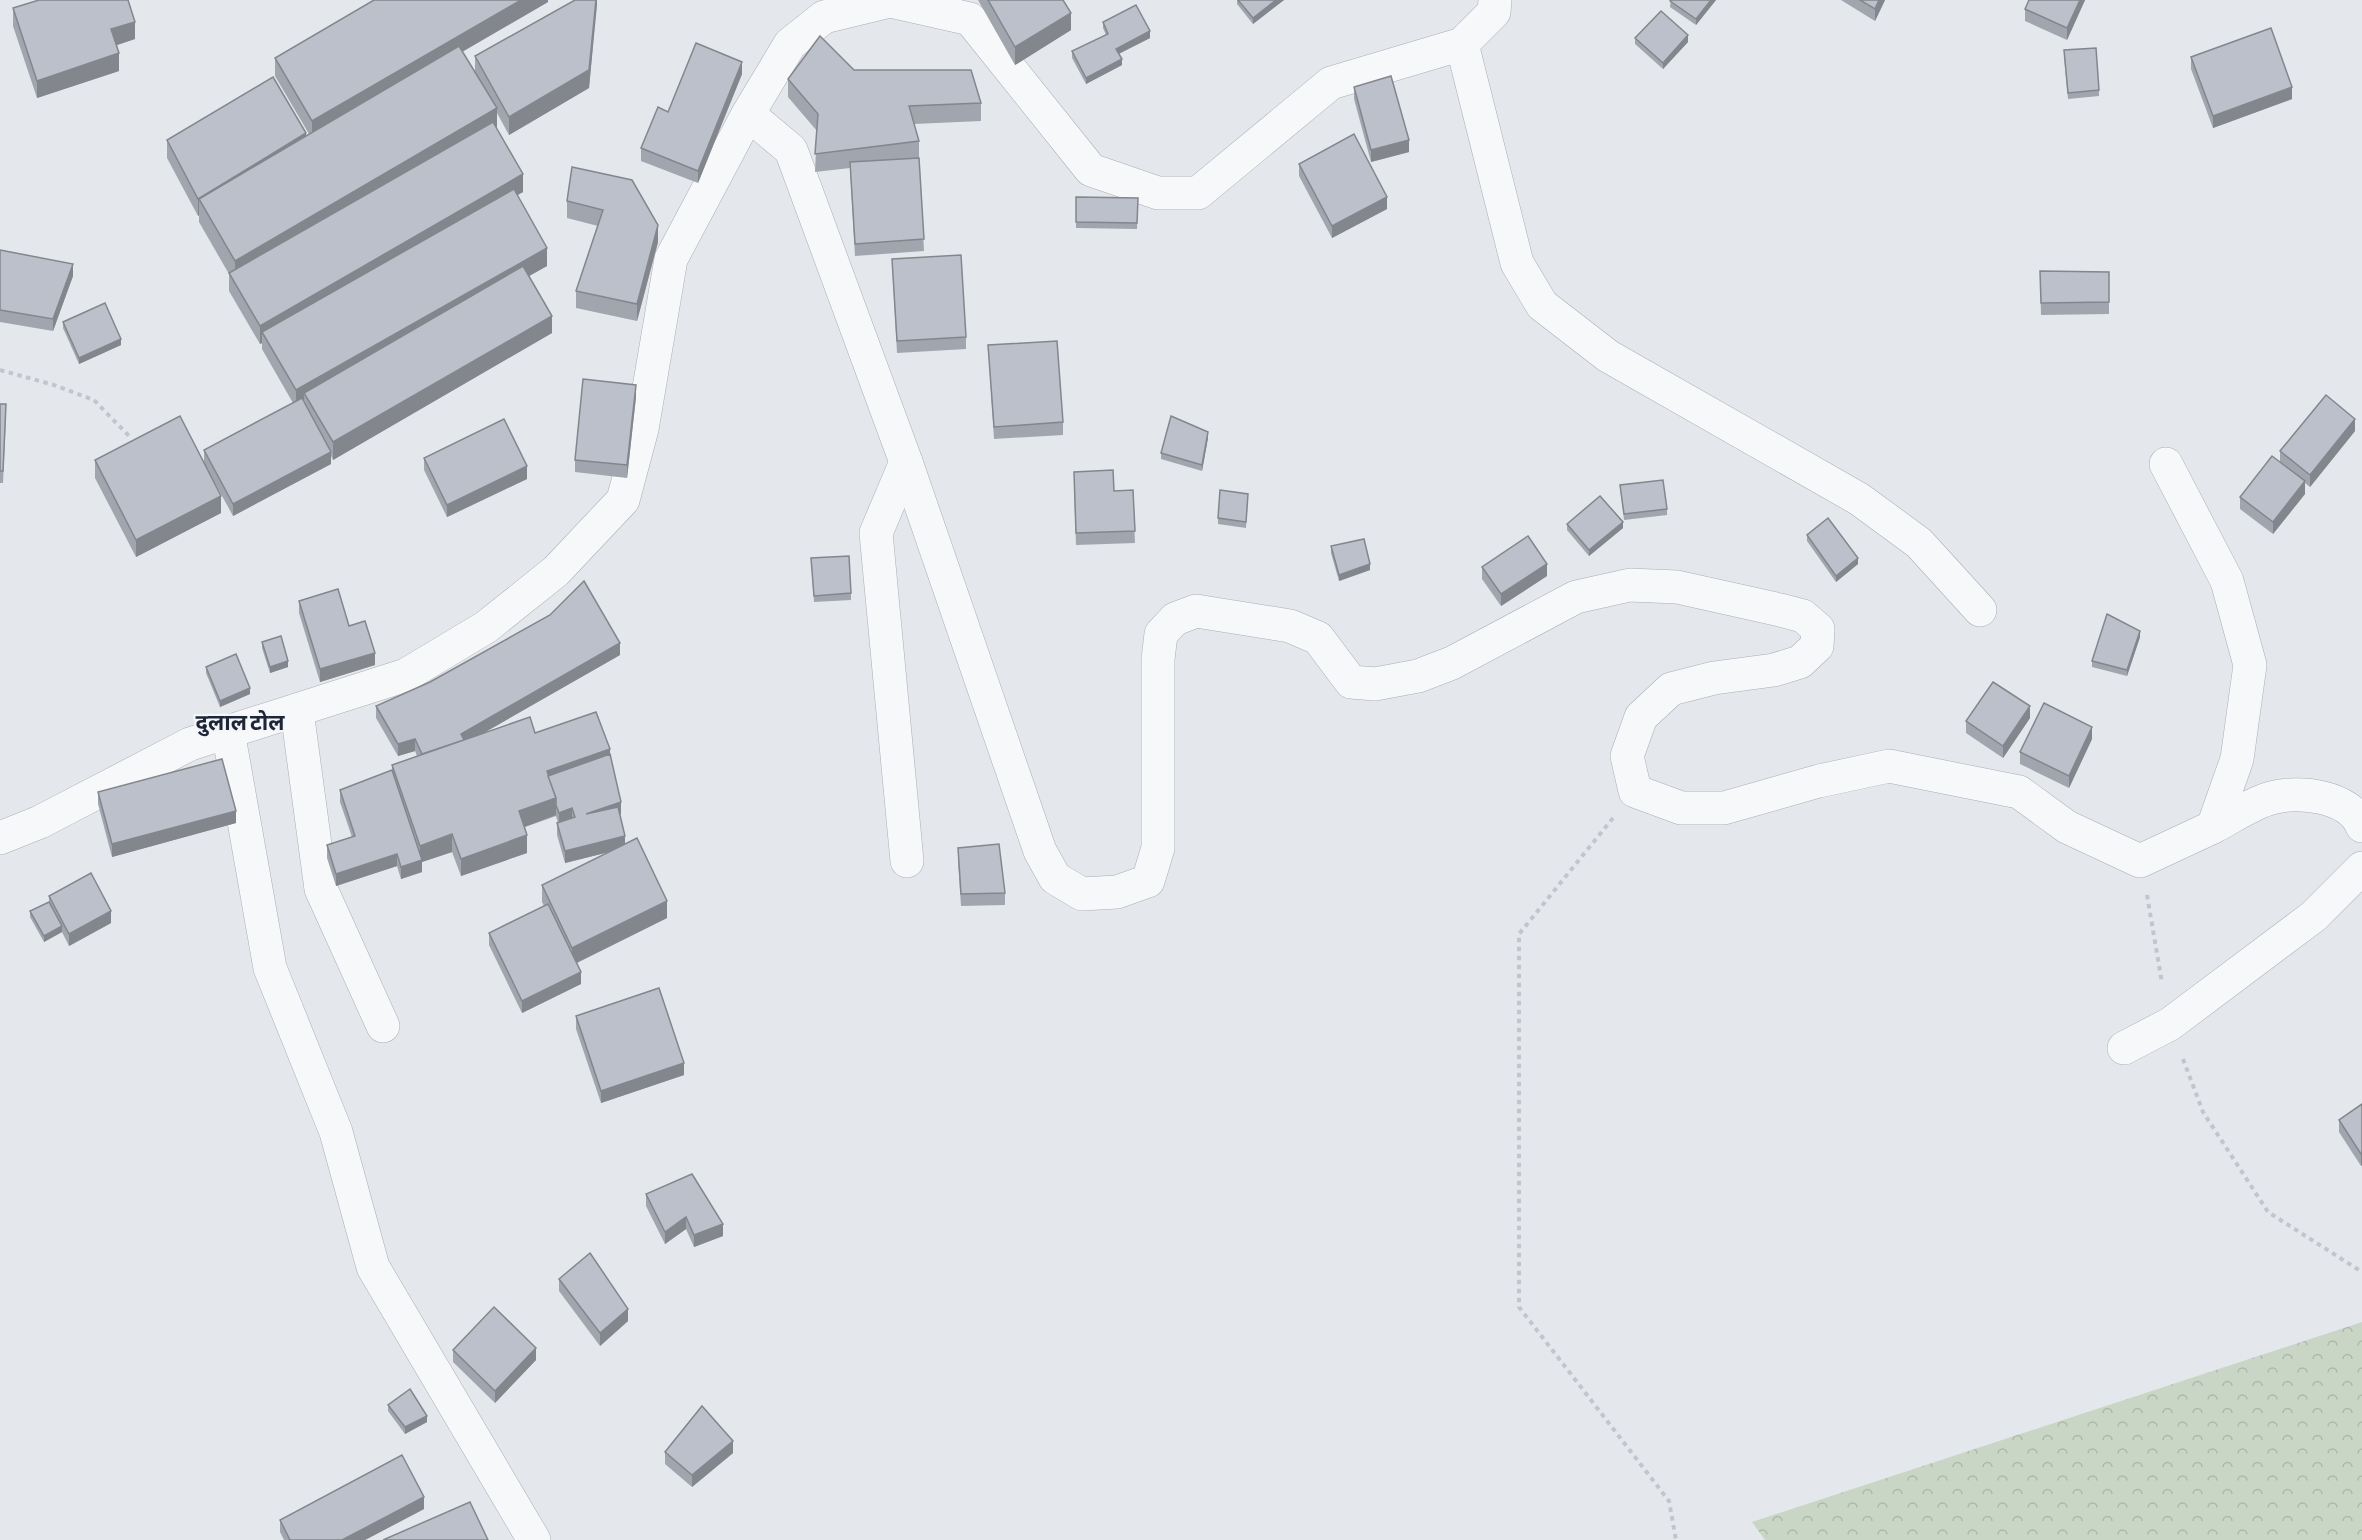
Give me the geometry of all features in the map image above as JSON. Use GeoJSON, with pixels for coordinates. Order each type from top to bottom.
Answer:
{"type":"FeatureCollection","features":[{"type":"Feature","properties":{"kind":"street"},"geometry":{"type":"LineString","coordinates":[[0,838],[40,822],[190,744],[406,675],[486,627],[556,571],[623,500],[642,429],[671,259],[748,114],[790,44],[837,9],[890,1],[970,19],[1091,170],[1158,193],[1198,194],[1331,83],[1462,44],[1494,12],[1495,0]]}},
{"type":"Feature","properties":{"kind":"street"},"geometry":{"type":"LineString","coordinates":[[1462,44],[1517,263],[1542,306],[1608,356],[1859,499],[1919,543],[1980,610]]}},
{"type":"Feature","properties":{"kind":"street"},"geometry":{"type":"LineString","coordinates":[[748,114],[791,150],[906,462],[1040,851],[1055,878],[1082,894],[1116,892],[1148,880],[1158,848],[1158,659],[1161,634],[1175,619],[1196,611],[1290,626],[1318,638],[1351,682],[1375,684],[1418,676],[1452,663],[1576,597],[1630,585],[1677,586],[1780,610],[1803,616],[1818,629],[1817,646],[1800,662],[1774,670],[1714,678],[1671,689],[1641,717],[1627,756],[1635,791],[1681,808],[1724,808],[1819,781],[1889,766],[2019,792],[2067,827],[2140,861],[2271,798],[2322,795],[2358,815],[2362,826]]}},
{"type":"Feature","properties":{"kind":"street"},"geometry":{"type":"LineString","coordinates":[[906,462],[876,532],[907,861]]}},
{"type":"Feature","properties":{"kind":"street"},"geometry":{"type":"LineString","coordinates":[[2166,464],[2227,581],[2250,665],[2237,759],[2212,827]]}},
{"type":"Feature","properties":{"kind":"street"},"geometry":{"type":"LineString","coordinates":[[297,711],[321,889],[383,1026]]}},
{"type":"Feature","properties":{"kind":"street"},"geometry":{"type":"LineString","coordinates":[[228,731],[270,968],[336,1132],[373,1267],[534,1540]]}},
{"type":"Feature","properties":{"kind":"street"},"geometry":{"type":"LineString","coordinates":[[2124,1047],[2170,1024],[2314,916],[2362,868]]}},
{"type":"Feature","properties":{"kind":"path"},"geometry":{"type":"LineString","coordinates":[[0,369],[94,400],[130,437]]}},
{"type":"Feature","properties":{"kind":"path"},"geometry":{"type":"LineString","coordinates":[[1635,791],[1519,934],[1519,1307],[1669,1501],[1676,1540]]}},
{"type":"Feature","properties":{"kind":"path"},"geometry":{"type":"LineString","coordinates":[[2140,861],[2170,1024],[2203,1112],[2268,1212],[2362,1272]]}},
{"type":"Feature","properties":{"kind":"green space"},"geometry":{"type":"Polygon","coordinates":[[[2362,1322],[2362,1540],[1765,1540],[1752,1522],[2362,1322]]]}},
{"type":"Feature","properties":{"kind":"building"},"geometry":{"type":"Polygon","coordinates":[[[39,0],[128,0],[135,22],[111,29],[119,53],[37,81],[13,8],[39,0]]]}},
{"type":"Feature","properties":{"kind":"building"},"geometry":{"type":"Polygon","coordinates":[[[374,0],[521,0],[312,121],[275,58],[374,0]]]}},
{"type":"Feature","properties":{"kind":"building"},"geometry":{"type":"Polygon","coordinates":[[[575,0],[596,0],[589,70],[509,117],[475,56],[575,0]]]}},
{"type":"Feature","properties":{"kind":"building"},"geometry":{"type":"Polygon","coordinates":[[[988,0],[1063,0],[1071,13],[1015,47],[988,0]]]}},
{"type":"Feature","properties":{"kind":"building"},"geometry":{"type":"Polygon","coordinates":[[[1238,0],[1276,0],[1253,18],[1238,0]]]}},
{"type":"Feature","properties":{"kind":"building"},"geometry":{"type":"Polygon","coordinates":[[[1671,0],[1711,0],[1696,19],[1671,0]]]}},
{"type":"Feature","properties":{"kind":"building"},"geometry":{"type":"Polygon","coordinates":[[[1860,0],[1879,0],[1875,9],[1860,0]]]}},
{"type":"Feature","properties":{"kind":"building"},"geometry":{"type":"Polygon","coordinates":[[[2029,0],[2080,0],[2067,28],[2025,9],[2029,0]]]}},
{"type":"Feature","properties":{"kind":"building"},"geometry":{"type":"Polygon","coordinates":[[[1136,5],[1150,31],[1116,49],[1122,59],[1086,78],[1072,51],[1108,34],[1103,22],[1136,5]]]}},
{"type":"Feature","properties":{"kind":"building"},"geometry":{"type":"Polygon","coordinates":[[[1661,11],[1688,35],[1663,63],[1635,38],[1661,11]]]}},
{"type":"Feature","properties":{"kind":"building"},"geometry":{"type":"Polygon","coordinates":[[[2271,28],[2292,87],[2213,116],[2191,57],[2271,28]]]}},
{"type":"Feature","properties":{"kind":"building"},"geometry":{"type":"Polygon","coordinates":[[[820,36],[854,70],[971,70],[981,103],[909,106],[919,141],[815,154],[818,114],[788,79],[820,36]]]}},
{"type":"Feature","properties":{"kind":"building"},"geometry":{"type":"Polygon","coordinates":[[[696,43],[742,62],[698,171],[641,148],[658,107],[668,112],[696,43]]]}},
{"type":"Feature","properties":{"kind":"building"},"geometry":{"type":"Polygon","coordinates":[[[459,46],[497,108],[235,261],[199,199],[459,46]]]}},
{"type":"Feature","properties":{"kind":"building"},"geometry":{"type":"Polygon","coordinates":[[[2096,48],[2099,90],[2068,93],[2064,50],[2096,48]]]}},
{"type":"Feature","properties":{"kind":"building"},"geometry":{"type":"Polygon","coordinates":[[[1391,76],[1409,140],[1371,150],[1354,87],[1391,76]]]}},
{"type":"Feature","properties":{"kind":"building"},"geometry":{"type":"Polygon","coordinates":[[[273,77],[306,133],[198,199],[167,140],[273,77]]]}},
{"type":"Feature","properties":{"kind":"building"},"geometry":{"type":"Polygon","coordinates":[[[493,122],[523,174],[260,326],[229,273],[493,122]]]}},
{"type":"Feature","properties":{"kind":"building"},"geometry":{"type":"Polygon","coordinates":[[[1354,134],[1387,197],[1332,226],[1299,164],[1354,134]]]}},
{"type":"Feature","properties":{"kind":"building"},"geometry":{"type":"Polygon","coordinates":[[[919,158],[924,239],[855,244],[850,162],[919,158]]]}},
{"type":"Feature","properties":{"kind":"building"},"geometry":{"type":"Polygon","coordinates":[[[572,167],[632,180],[658,225],[637,304],[576,291],[603,210],[567,201],[572,167]]]}},
{"type":"Feature","properties":{"kind":"building"},"geometry":{"type":"Polygon","coordinates":[[[514,189],[547,248],[296,390],[262,332],[514,189]]]}},
{"type":"Feature","properties":{"kind":"building"},"geometry":{"type":"Polygon","coordinates":[[[1076,197],[1138,198],[1137,223],[1076,222],[1076,197]]]}},
{"type":"Feature","properties":{"kind":"building"},"geometry":{"type":"Polygon","coordinates":[[[0,250],[73,264],[53,319],[0,310],[0,250]]]}},
{"type":"Feature","properties":{"kind":"building"},"geometry":{"type":"Polygon","coordinates":[[[961,255],[966,337],[897,341],[892,259],[961,255]]]}},
{"type":"Feature","properties":{"kind":"building"},"geometry":{"type":"Polygon","coordinates":[[[523,266],[552,316],[333,442],[304,393],[523,266]]]}},
{"type":"Feature","properties":{"kind":"building"},"geometry":{"type":"Polygon","coordinates":[[[2040,271],[2109,272],[2109,302],[2041,303],[2040,271]]]}},
{"type":"Feature","properties":{"kind":"building"},"geometry":{"type":"Polygon","coordinates":[[[105,303],[121,339],[79,358],[63,322],[105,303]]]}},
{"type":"Feature","properties":{"kind":"building"},"geometry":{"type":"Polygon","coordinates":[[[1057,341],[1063,422],[994,427],[988,345],[1057,341]]]}},
{"type":"Feature","properties":{"kind":"building"},"geometry":{"type":"Polygon","coordinates":[[[583,379],[636,385],[627,465],[575,460],[583,379]]]}},
{"type":"Feature","properties":{"kind":"building"},"geometry":{"type":"Polygon","coordinates":[[[2326,395],[2355,419],[2310,475],[2280,451],[2326,395]]]}},
{"type":"Feature","properties":{"kind":"building"},"geometry":{"type":"Polygon","coordinates":[[[302,398],[331,452],[233,504],[204,450],[302,398]]]}},
{"type":"Feature","properties":{"kind":"building"},"geometry":{"type":"Polygon","coordinates":[[[0,404],[6,404],[3,471],[0,471],[0,404]]]}},
{"type":"Feature","properties":{"kind":"building"},"geometry":{"type":"Polygon","coordinates":[[[180,416],[221,496],[136,540],[95,460],[180,416]]]}},
{"type":"Feature","properties":{"kind":"building"},"geometry":{"type":"Polygon","coordinates":[[[1171,416],[1208,432],[1202,465],[1161,453],[1171,416]]]}},
{"type":"Feature","properties":{"kind":"building"},"geometry":{"type":"Polygon","coordinates":[[[504,419],[527,466],[447,505],[424,458],[504,419]]]}},
{"type":"Feature","properties":{"kind":"building"},"geometry":{"type":"Polygon","coordinates":[[[2272,456],[2305,481],[2273,522],[2240,497],[2272,456]]]}},
{"type":"Feature","properties":{"kind":"building"},"geometry":{"type":"Polygon","coordinates":[[[1113,470],[1114,491],[1133,490],[1135,531],[1076,533],[1074,472],[1113,470]]]}},
{"type":"Feature","properties":{"kind":"building"},"geometry":{"type":"Polygon","coordinates":[[[1663,480],[1667,509],[1624,514],[1620,485],[1663,480]]]}},
{"type":"Feature","properties":{"kind":"building"},"geometry":{"type":"Polygon","coordinates":[[[1220,490],[1248,494],[1246,522],[1218,518],[1220,490]]]}},
{"type":"Feature","properties":{"kind":"building"},"geometry":{"type":"Polygon","coordinates":[[[1600,496],[1623,522],[1589,550],[1567,524],[1600,496]]]}},
{"type":"Feature","properties":{"kind":"building"},"geometry":{"type":"Polygon","coordinates":[[[1828,518],[1858,558],[1836,576],[1807,535],[1828,518]]]}},
{"type":"Feature","properties":{"kind":"building"},"geometry":{"type":"Polygon","coordinates":[[[1528,536],[1547,564],[1501,594],[1482,567],[1528,536]]]}},
{"type":"Feature","properties":{"kind":"building"},"geometry":{"type":"Polygon","coordinates":[[[1364,539],[1370,564],[1339,575],[1331,546],[1364,539]]]}},
{"type":"Feature","properties":{"kind":"building"},"geometry":{"type":"Polygon","coordinates":[[[849,556],[851,593],[814,596],[811,558],[849,556]]]}},
{"type":"Feature","properties":{"kind":"building"},"geometry":{"type":"Polygon","coordinates":[[[584,581],[620,643],[461,734],[464,740],[422,754],[415,739],[398,744],[376,706],[430,682],[550,615],[584,581]]]}},
{"type":"Feature","properties":{"kind":"building"},"geometry":{"type":"Polygon","coordinates":[[[338,589],[349,626],[365,621],[375,653],[320,669],[299,601],[338,589]]]}},
{"type":"Feature","properties":{"kind":"building"},"geometry":{"type":"Polygon","coordinates":[[[2107,614],[2140,631],[2127,670],[2092,661],[2107,614]]]}},
{"type":"Feature","properties":{"kind":"building"},"geometry":{"type":"Polygon","coordinates":[[[281,636],[288,661],[270,667],[262,642],[281,636]]]}},
{"type":"Feature","properties":{"kind":"building"},"geometry":{"type":"Polygon","coordinates":[[[236,654],[250,688],[220,701],[206,667],[236,654]]]}},
{"type":"Feature","properties":{"kind":"building"},"geometry":{"type":"Polygon","coordinates":[[[1993,682],[2030,706],[2003,746],[1966,721],[1993,682]]]}},
{"type":"Feature","properties":{"kind":"building"},"geometry":{"type":"Polygon","coordinates":[[[2044,703],[2092,727],[2069,776],[2020,752],[2044,703]]]}},
{"type":"Feature","properties":{"kind":"building"},"geometry":{"type":"Polygon","coordinates":[[[596,712],[610,749],[547,771],[556,798],[519,811],[527,835],[461,859],[452,834],[420,846],[392,765],[530,717],[535,733],[596,712]]]}},
{"type":"Feature","properties":{"kind":"building"},"geometry":{"type":"Polygon","coordinates":[[[610,754],[621,802],[586,814],[618,807],[625,836],[565,851],[557,823],[575,817],[572,808],[559,813],[548,776],[610,754]]]}},
{"type":"Feature","properties":{"kind":"building"},"geometry":{"type":"Polygon","coordinates":[[[222,759],[236,811],[112,844],[98,792],[222,759]]]}},
{"type":"Feature","properties":{"kind":"building"},"geometry":{"type":"Polygon","coordinates":[[[392,770],[422,860],[401,867],[397,854],[336,874],[327,845],[355,836],[340,790],[392,770]]]}},
{"type":"Feature","properties":{"kind":"building"},"geometry":{"type":"Polygon","coordinates":[[[637,838],[667,901],[572,948],[542,885],[637,838]]]}},
{"type":"Feature","properties":{"kind":"building"},"geometry":{"type":"Polygon","coordinates":[[[999,844],[1005,893],[961,894],[958,848],[999,844]]]}},
{"type":"Feature","properties":{"kind":"building"},"geometry":{"type":"Polygon","coordinates":[[[91,873],[111,911],[69,934],[49,896],[91,873]]]}},
{"type":"Feature","properties":{"kind":"building"},"geometry":{"type":"Polygon","coordinates":[[[49,902],[62,926],[44,936],[30,911],[49,902]]]}},
{"type":"Feature","properties":{"kind":"building"},"geometry":{"type":"Polygon","coordinates":[[[548,904],[581,972],[522,1001],[489,933],[548,904]]]}},
{"type":"Feature","properties":{"kind":"building"},"geometry":{"type":"Polygon","coordinates":[[[659,988],[684,1063],[601,1091],[576,1016],[659,988]]]}},
{"type":"Feature","properties":{"kind":"building"},"geometry":{"type":"Polygon","coordinates":[[[2362,1104],[2362,1153],[2361,1154],[2339,1120],[2362,1104]]]}},
{"type":"Feature","properties":{"kind":"building"},"geometry":{"type":"Polygon","coordinates":[[[692,1174],[723,1224],[694,1235],[686,1217],[665,1232],[646,1194],[692,1174]]]}},
{"type":"Feature","properties":{"kind":"building"},"geometry":{"type":"Polygon","coordinates":[[[590,1253],[628,1309],[600,1333],[559,1279],[590,1253]]]}},
{"type":"Feature","properties":{"kind":"building"},"geometry":{"type":"Polygon","coordinates":[[[494,1307],[536,1348],[495,1391],[453,1350],[494,1307]]]}},
{"type":"Feature","properties":{"kind":"building"},"geometry":{"type":"Polygon","coordinates":[[[410,1389],[427,1416],[405,1427],[388,1405],[410,1389]]]}},
{"type":"Feature","properties":{"kind":"building"},"geometry":{"type":"Polygon","coordinates":[[[702,1406],[733,1441],[692,1475],[665,1452],[702,1406]]]}},
{"type":"Feature","properties":{"kind":"building"},"geometry":{"type":"Polygon","coordinates":[[[402,1455],[424,1497],[342,1540],[290,1540],[280,1520],[402,1455]]]}},
{"type":"Feature","properties":{"kind":"building"},"geometry":{"type":"Polygon","coordinates":[[[470,1502],[488,1540],[383,1540],[470,1502]]]}},
{"type":"Feature","properties":{"kind":"district","name":"दुलाल टोल"},"geometry":{"type":"Point","coordinates":[240,722]}}]}
